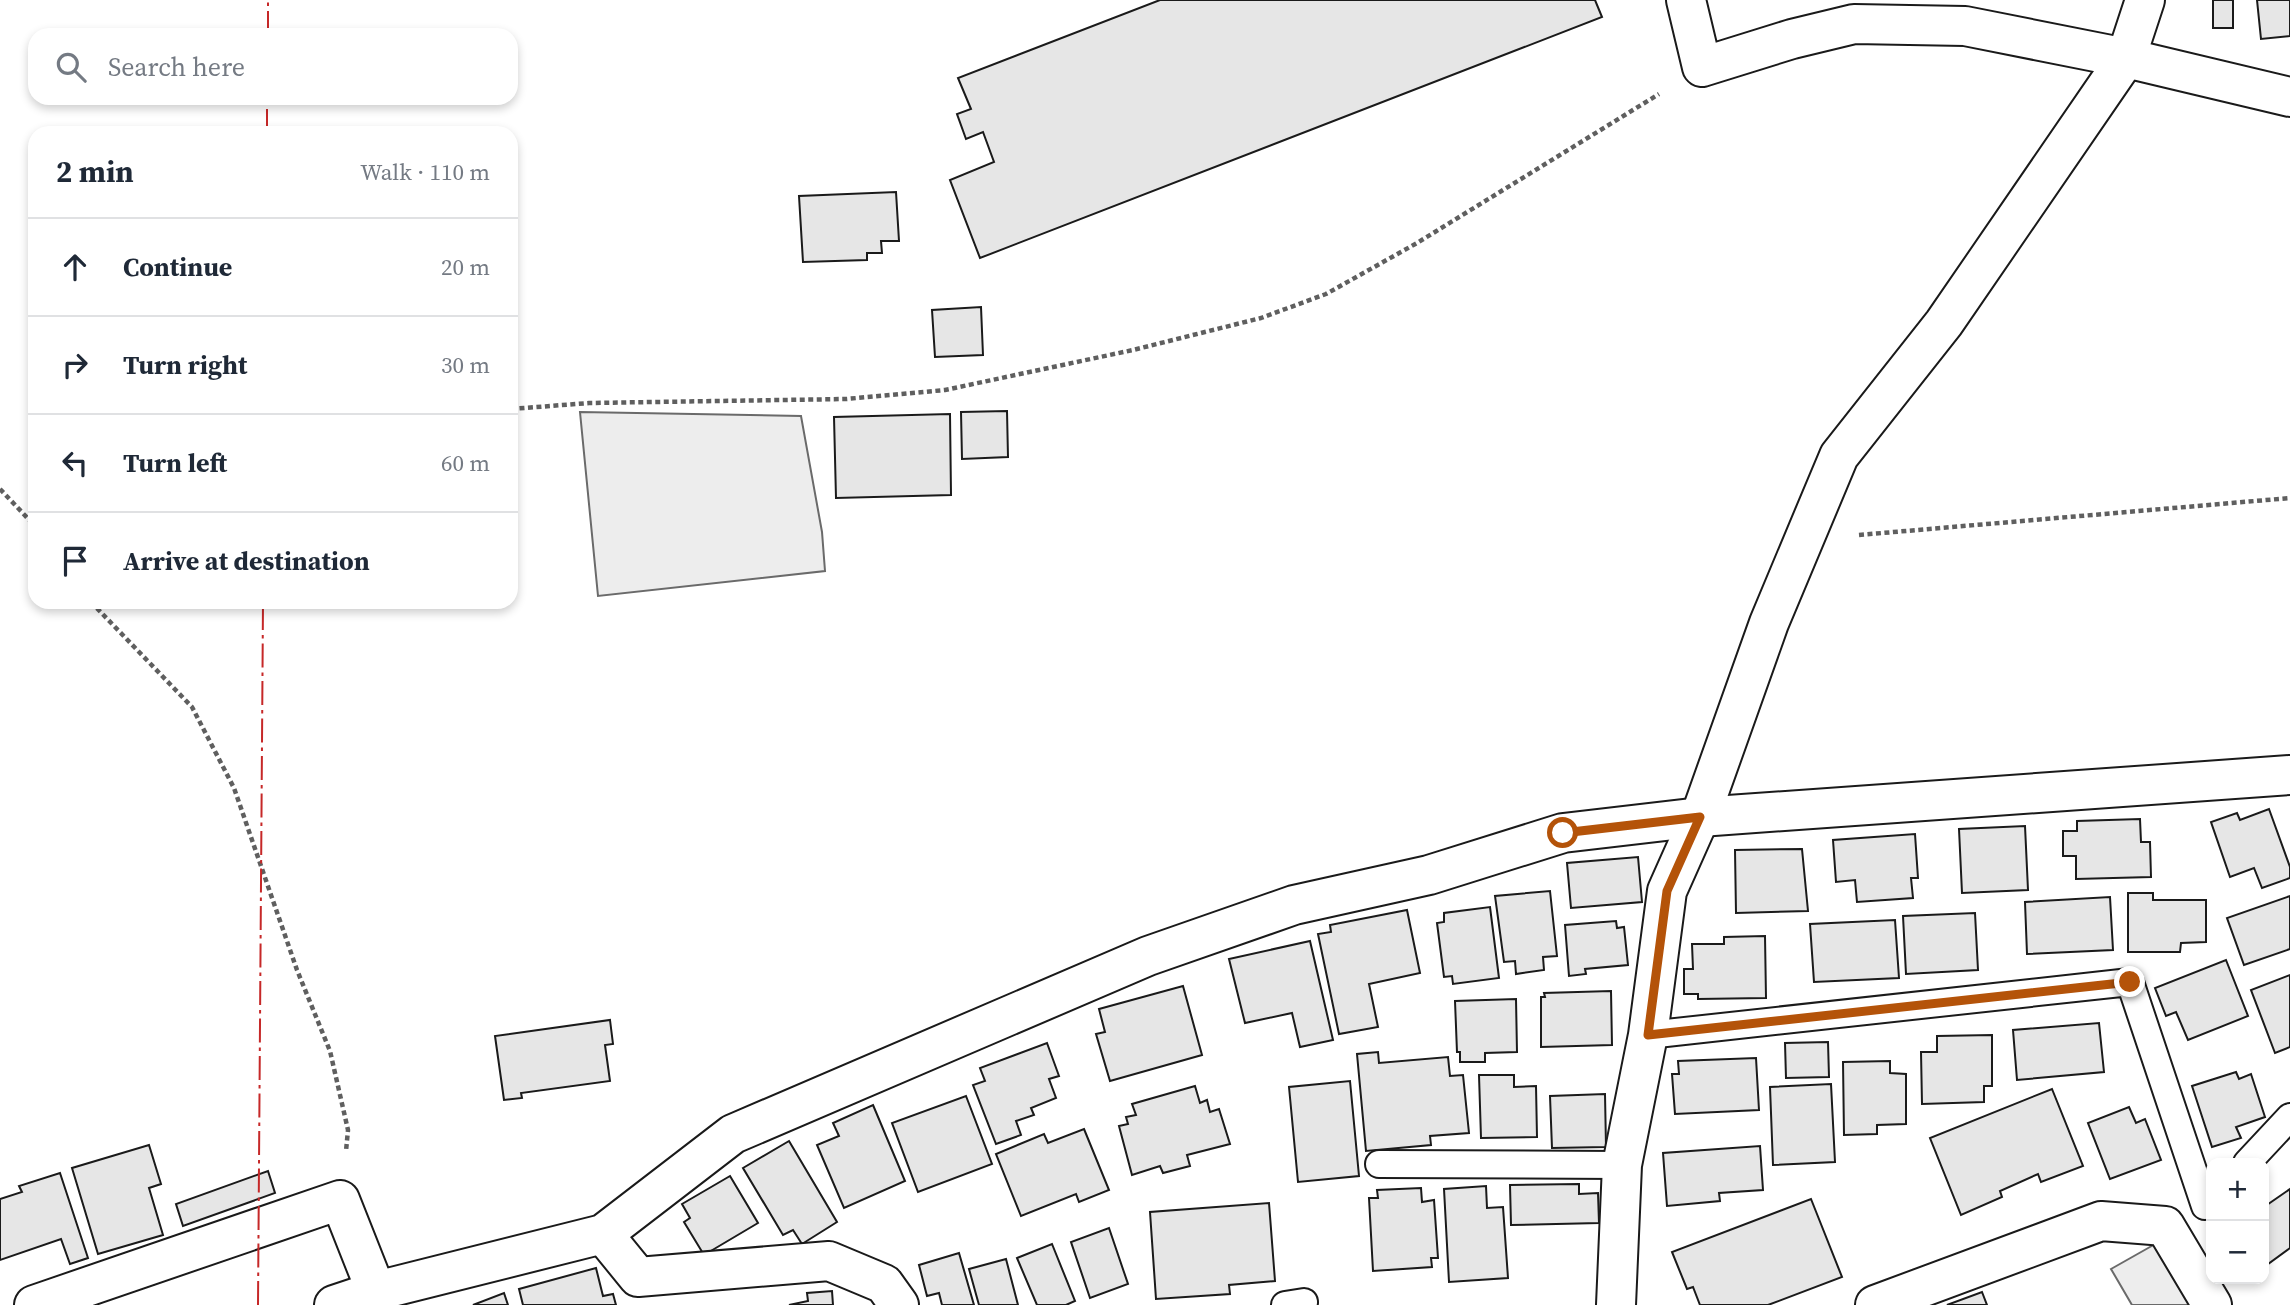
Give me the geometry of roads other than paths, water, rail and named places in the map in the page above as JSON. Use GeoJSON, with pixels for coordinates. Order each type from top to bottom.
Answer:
{"type":"FeatureCollection","features":[{"type":"Feature","properties":{"kind":"street"},"geometry":{"type":"LineString","coordinates":[[1686,0],[1702,67],[1792,39],[1854,24],[1965,26],[2126,58],[2290,97]]}},
{"type":"Feature","properties":{"kind":"street"},"geometry":{"type":"LineString","coordinates":[[1616,1305],[1622,1165],[1648,1035],[1667,891],[1700,817],[1769,623],[1839,456],[1944,323],[2126,58],[2145,0]]}},
{"type":"Feature","properties":{"kind":"street"},"geometry":{"type":"LineString","coordinates":[[334,1305],[379,1298],[603,1234],[733,1134],[1148,956],[1294,905],[1429,875],[1563,833],[1700,817],[2290,775]]}},
{"type":"Feature","properties":{"kind":"street"},"geometry":{"type":"LineString","coordinates":[[34,1305],[340,1200],[379,1298]]}},
{"type":"Feature","properties":{"kind":"street"},"geometry":{"type":"LineString","coordinates":[[1875,1305],[2101,1221],[2165,1226],[2212,1305]]}},
{"type":"Feature","properties":{"kind":"street"},"geometry":{"type":"LineString","coordinates":[[603,1234],[638,1278],[830,1261],[884,1284],[899,1305]]}},
{"type":"Feature","properties":{"kind":"lane"},"geometry":{"type":"LineString","coordinates":[[1648,1035],[2130,982],[2206,1197]]}},
{"type":"Feature","properties":{"kind":"lane"},"geometry":{"type":"LineString","coordinates":[[2252,1158],[2290,1117]]}},
{"type":"Feature","properties":{"kind":"lane"},"geometry":{"type":"LineString","coordinates":[[1379,1164],[1622,1165]]}},
{"type":"Feature","properties":{"kind":"lane"},"geometry":{"type":"LineString","coordinates":[[2165,1226],[2206,1204]]}}]}
